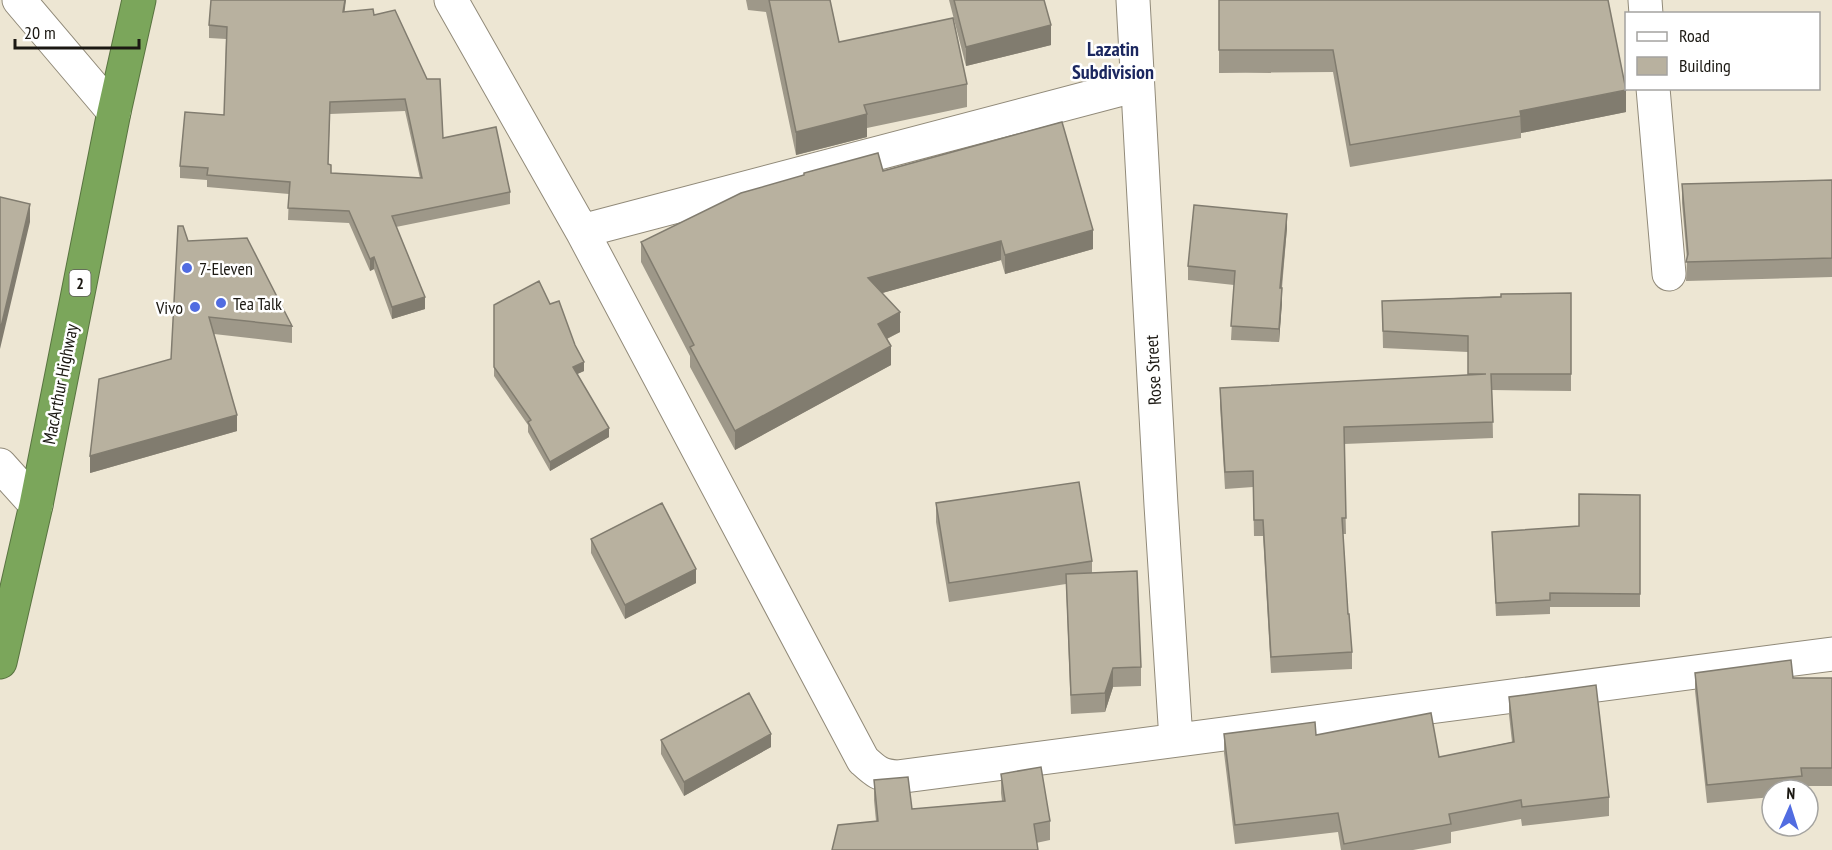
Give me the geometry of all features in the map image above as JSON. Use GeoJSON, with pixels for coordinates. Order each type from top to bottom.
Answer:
{"type":"FeatureCollection","features":[{"type":"Feature","properties":{"kind":"highway","name":"MacArthur Highway"},"geometry":{"type":"LineString","coordinates":[[0,662],[36,505],[114,112],[139,0]]}},
{"type":"Feature","properties":{"kind":"street"},"geometry":{"type":"LineString","coordinates":[[19,0],[114,112]]}},
{"type":"Feature","properties":{"kind":"street"},"geometry":{"type":"LineString","coordinates":[[451,0],[582,231],[862,760],[886,776],[897,777],[1832,654]]}},
{"type":"Feature","properties":{"kind":"street","name":"Rose Street"},"geometry":{"type":"LineString","coordinates":[[1133,0],[1176,740]]}},
{"type":"Feature","properties":{"kind":"street"},"geometry":{"type":"LineString","coordinates":[[582,231],[1137,85]]}},
{"type":"Feature","properties":{"kind":"street"},"geometry":{"type":"LineString","coordinates":[[1653,90],[1669,274]]}},
{"type":"Feature","properties":{"kind":"street"},"geometry":{"type":"LineString","coordinates":[[0,465],[36,505]]}},
{"type":"Feature","properties":{"kind":"building"},"geometry":{"type":"Polygon","coordinates":[[[211,0],[345,0],[343,12],[373,9],[374,15],[395,10],[427,79],[440,79],[443,138],[496,127],[510,192],[392,216],[425,297],[392,307],[374,257],[370,259],[349,211],[288,208],[290,182],[207,175],[208,168],[180,166],[185,112],[224,115],[227,27],[209,25],[211,0]],[[405,99],[330,102],[328,164],[331,165],[331,173],[422,178],[405,99]]]}},
{"type":"Feature","properties":{"kind":"building"},"geometry":{"type":"Polygon","coordinates":[[[769,0],[830,0],[839,42],[953,18],[967,84],[864,105],[867,114],[796,132],[769,0]]]}},
{"type":"Feature","properties":{"kind":"building"},"geometry":{"type":"Polygon","coordinates":[[[954,0],[1044,0],[1051,25],[966,47],[954,0]]]}},
{"type":"Feature","properties":{"kind":"building"},"geometry":{"type":"Polygon","coordinates":[[[1219,0],[1608,0],[1626,90],[1520,111],[1521,116],[1350,145],[1333,50],[1219,50],[1219,0]]]}},
{"type":"Feature","properties":{"kind":"building"},"geometry":{"type":"Polygon","coordinates":[[[1062,122],[1093,230],[1005,255],[1001,241],[868,278],[900,312],[878,324],[891,346],[735,431],[690,347],[694,345],[641,242],[741,193],[804,175],[804,173],[878,153],[883,171],[1062,122]]]}},
{"type":"Feature","properties":{"kind":"building"},"geometry":{"type":"Polygon","coordinates":[[[1832,180],[1832,258],[1686,262],[1688,254],[1682,184],[1832,180]]]}},
{"type":"Feature","properties":{"kind":"building"},"geometry":{"type":"Polygon","coordinates":[[[0,197],[30,204],[0,331],[0,197]]]}},
{"type":"Feature","properties":{"kind":"building"},"geometry":{"type":"Polygon","coordinates":[[[1194,205],[1287,214],[1280,288],[1282,288],[1279,329],[1231,326],[1235,271],[1188,266],[1194,205]]]}},
{"type":"Feature","properties":{"kind":"building"},"geometry":{"type":"Polygon","coordinates":[[[178,226],[183,226],[188,241],[247,238],[292,326],[209,317],[237,415],[90,456],[99,379],[171,359],[178,226]]]}},
{"type":"Feature","properties":{"kind":"building"},"geometry":{"type":"Polygon","coordinates":[[[539,281],[550,304],[559,301],[575,345],[584,362],[573,367],[609,428],[550,462],[528,422],[531,420],[494,367],[494,305],[539,281]]]}},
{"type":"Feature","properties":{"kind":"building"},"geometry":{"type":"Polygon","coordinates":[[[1571,293],[1571,374],[1491,374],[1493,422],[1344,427],[1346,518],[1342,518],[1352,652],[1271,657],[1263,520],[1254,520],[1253,471],[1225,472],[1220,388],[1486,374],[1468,374],[1468,336],[1383,331],[1382,301],[1501,297],[1501,294],[1571,293]]]}},
{"type":"Feature","properties":{"kind":"building"},"geometry":{"type":"Polygon","coordinates":[[[1079,482],[1092,561],[949,583],[936,503],[1079,482]]]}},
{"type":"Feature","properties":{"kind":"building"},"geometry":{"type":"Polygon","coordinates":[[[1579,494],[1640,495],[1640,594],[1550,593],[1550,600],[1496,603],[1492,532],[1579,526],[1579,494]]]}},
{"type":"Feature","properties":{"kind":"building"},"geometry":{"type":"Polygon","coordinates":[[[662,503],[696,569],[625,605],[591,539],[662,503]]]}},
{"type":"Feature","properties":{"kind":"building"},"geometry":{"type":"Polygon","coordinates":[[[1137,571],[1141,667],[1113,668],[1105,693],[1071,695],[1066,574],[1137,571]]]}},
{"type":"Feature","properties":{"kind":"building"},"geometry":{"type":"Polygon","coordinates":[[[1791,660],[1793,678],[1832,678],[1832,768],[1801,768],[1802,776],[1760,778],[1760,780],[1707,785],[1695,673],[1791,660]]]}},
{"type":"Feature","properties":{"kind":"building"},"geometry":{"type":"Polygon","coordinates":[[[1596,685],[1609,797],[1522,807],[1521,800],[1449,814],[1451,824],[1344,844],[1338,813],[1235,825],[1224,734],[1315,722],[1316,735],[1431,713],[1439,757],[1514,742],[1509,697],[1596,685]]]}},
{"type":"Feature","properties":{"kind":"building"},"geometry":{"type":"Polygon","coordinates":[[[749,693],[771,734],[684,782],[661,740],[749,693]]]}},
{"type":"Feature","properties":{"kind":"building"},"geometry":{"type":"Polygon","coordinates":[[[1041,767],[1050,821],[1034,824],[1038,850],[832,850],[838,825],[878,821],[874,780],[908,777],[912,809],[1005,801],[1001,774],[1041,767]]]}},
{"type":"Feature","properties":{"kind":"place","name":"7-Eleven"},"geometry":{"type":"Point","coordinates":[187,268]}},
{"type":"Feature","properties":{"kind":"place","name":"Tea Talk"},"geometry":{"type":"Point","coordinates":[221,303]}},
{"type":"Feature","properties":{"kind":"place","name":"Vivo"},"geometry":{"type":"Point","coordinates":[195,307]}},
{"type":"Feature","properties":{"kind":"district","name":"Lazatin Subdivision"},"geometry":{"type":"Point","coordinates":[1113,60]}}]}
